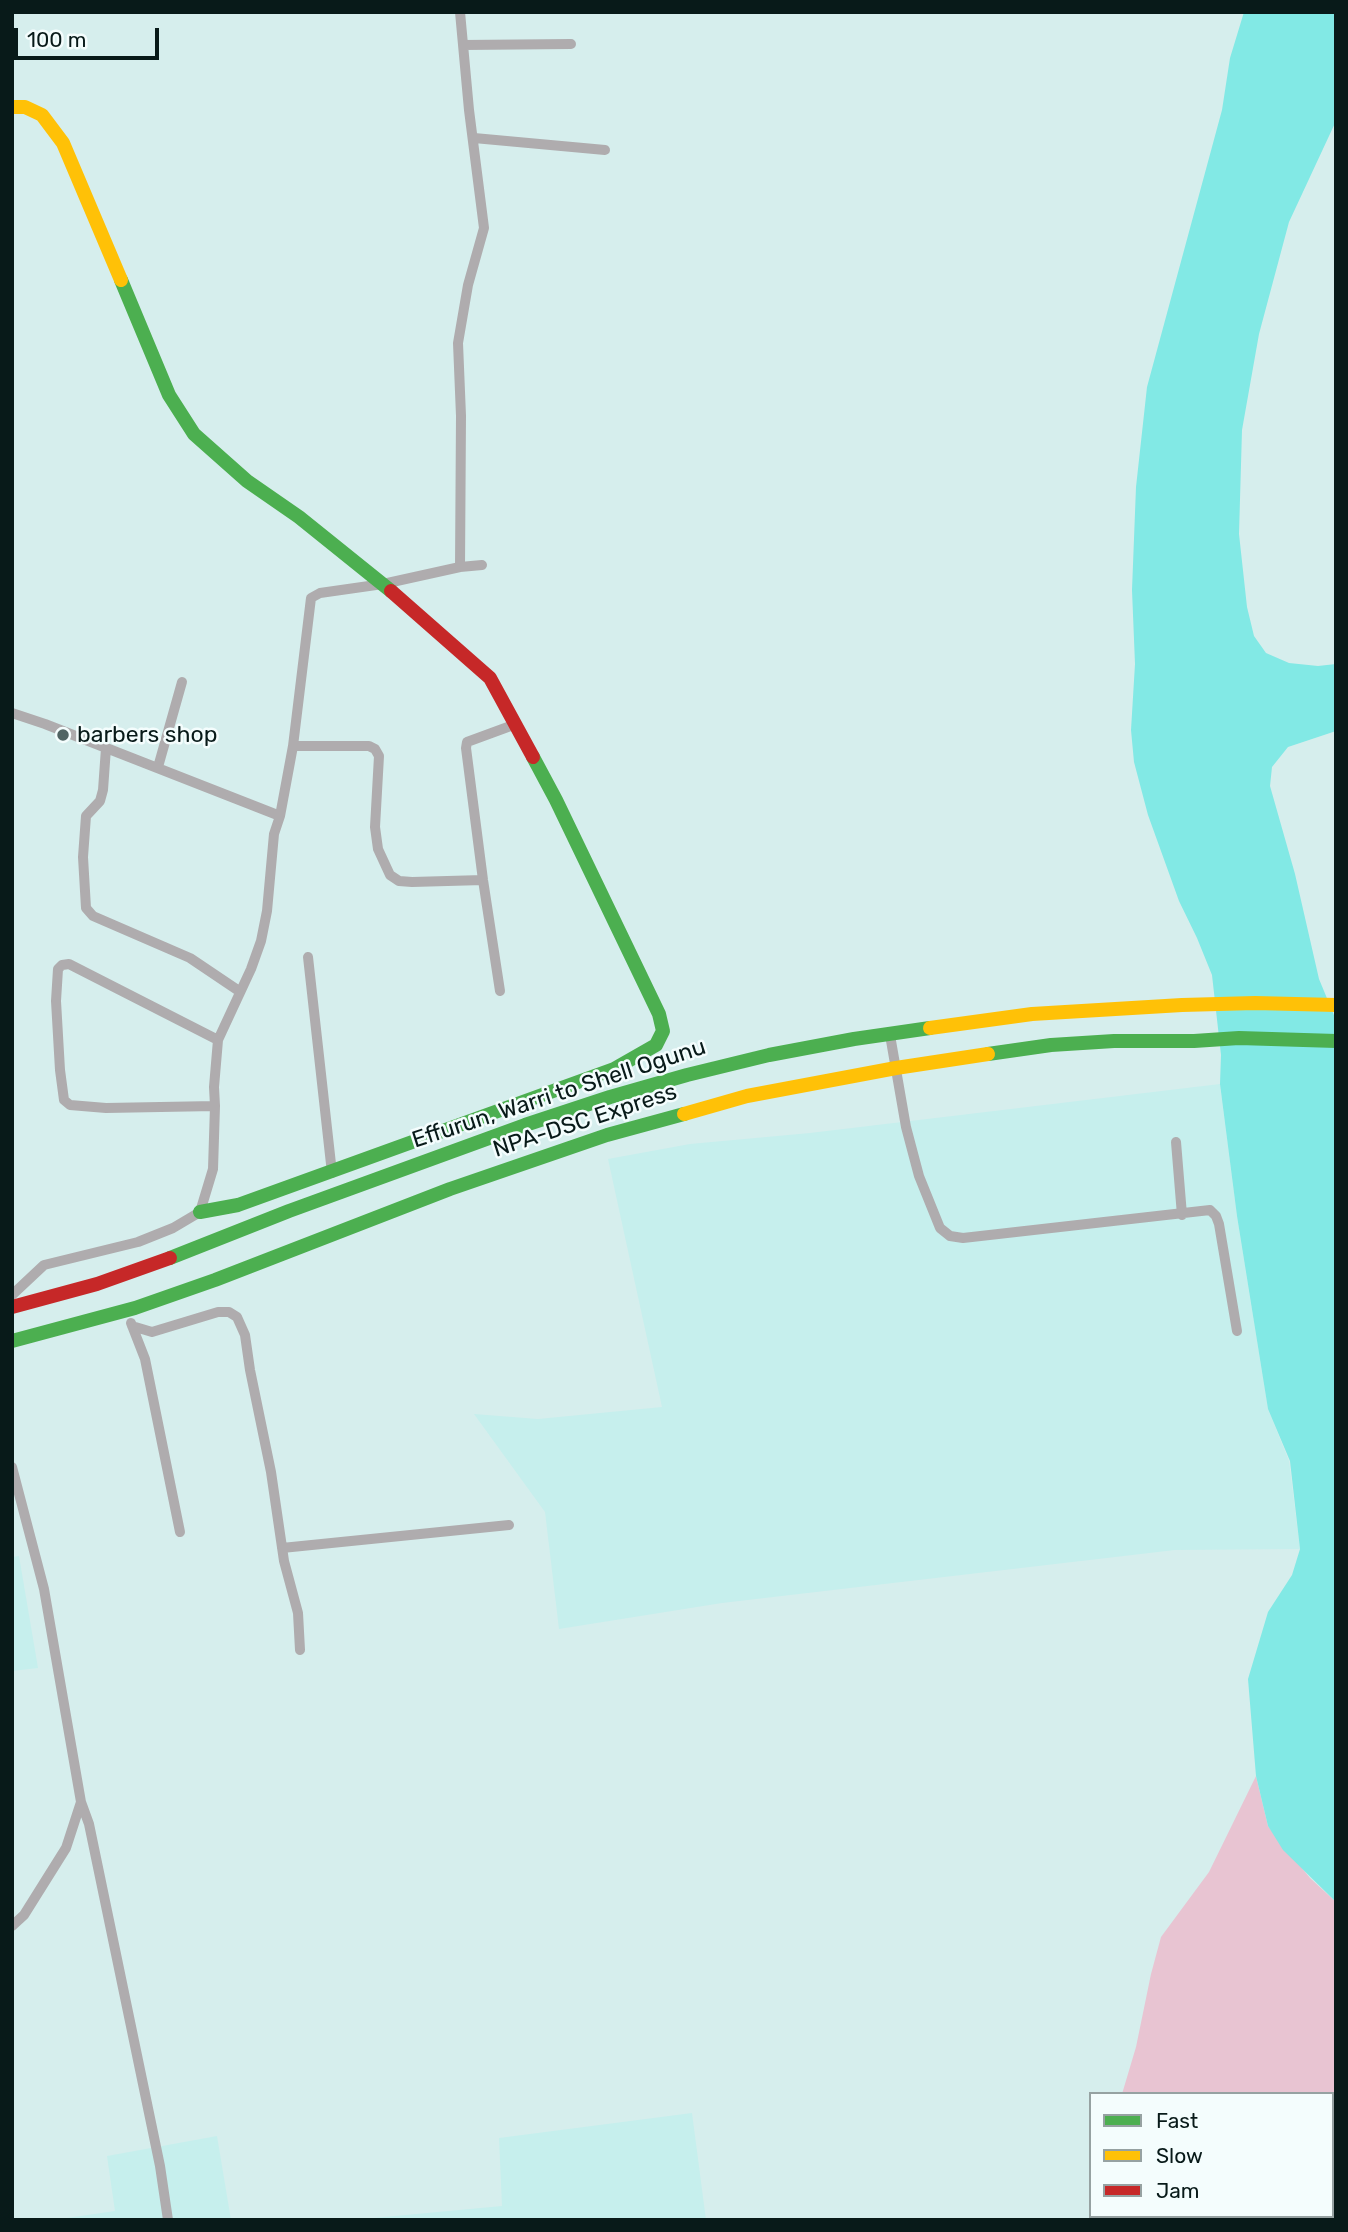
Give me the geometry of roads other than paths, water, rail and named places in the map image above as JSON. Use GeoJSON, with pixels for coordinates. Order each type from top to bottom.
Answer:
{"type":"FeatureCollection","features":[{"type":"Feature","properties":{"kind":"main road"},"geometry":{"type":"LineString","coordinates":[[12,107],[24,107],[42,115],[62,143],[169,395],[194,434],[247,481],[299,517],[383,584],[490,678],[556,800],[654,1003],[663,1031],[656,1045],[614,1069],[238,1205],[200,1212]]}},
{"type":"Feature","properties":{"kind":"main road","name":"Effurun, Warri to Shell Ogunu"},"geometry":{"type":"LineString","coordinates":[[12,1307],[110,1280],[423,1161],[610,1097],[769,1055],[1032,1014],[1182,1005],[1331,1005]]}},
{"type":"Feature","properties":{"kind":"main road","name":"NPA-DSC Express"},"geometry":{"type":"LineString","coordinates":[[12,1341],[125,1311],[215,1280],[450,1189],[607,1135],[747,1096],[896,1068],[1051,1045],[1239,1038],[1336,1041]]}},
{"type":"Feature","properties":{"kind":"street"},"geometry":{"type":"LineString","coordinates":[[460,12],[484,228],[468,285],[458,343],[461,416],[460,567]]}},
{"type":"Feature","properties":{"kind":"street"},"geometry":{"type":"LineString","coordinates":[[463,45],[571,44]]}},
{"type":"Feature","properties":{"kind":"street"},"geometry":{"type":"LineString","coordinates":[[474,138],[605,150]]}},
{"type":"Feature","properties":{"kind":"street"},"geometry":{"type":"LineString","coordinates":[[12,1295],[44,1265],[138,1242],[173,1228],[200,1212],[213,1169],[214,1087],[218,1040],[261,941],[267,911],[274,834],[293,746],[312,598],[320,593],[482,565]]}},
{"type":"Feature","properties":{"kind":"street"},"geometry":{"type":"LineString","coordinates":[[158,767],[182,682]]}},
{"type":"Feature","properties":{"kind":"street"},"geometry":{"type":"LineString","coordinates":[[12,713],[280,816]]}},
{"type":"Feature","properties":{"kind":"street"},"geometry":{"type":"LineString","coordinates":[[499,991],[467,742],[516,724]]}},
{"type":"Feature","properties":{"kind":"street"},"geometry":{"type":"LineString","coordinates":[[293,746],[375,748],[379,756],[375,827],[378,849],[390,875],[399,881],[483,880]]}},
{"type":"Feature","properties":{"kind":"street"},"geometry":{"type":"LineString","coordinates":[[106,748],[100,801],[86,816],[83,857],[86,908],[93,915],[190,958],[239,991]]}},
{"type":"Feature","properties":{"kind":"street"},"geometry":{"type":"LineString","coordinates":[[308,957],[332,1172]]}},
{"type":"Feature","properties":{"kind":"street"},"geometry":{"type":"LineString","coordinates":[[215,1105],[106,1108],[70,1105],[64,1100],[55,1001],[58,969],[69,964],[218,1040]]}},
{"type":"Feature","properties":{"kind":"street"},"geometry":{"type":"LineString","coordinates":[[890,1035],[905,1126],[919,1176],[940,1228],[950,1236],[963,1238],[1210,1210],[1216,1216],[1237,1331]]}},
{"type":"Feature","properties":{"kind":"street"},"geometry":{"type":"LineString","coordinates":[[1176,1142],[1182,1215]]}},
{"type":"Feature","properties":{"kind":"street"},"geometry":{"type":"LineString","coordinates":[[125,1311],[145,1359],[180,1532]]}},
{"type":"Feature","properties":{"kind":"street"},"geometry":{"type":"LineString","coordinates":[[132,1326],[152,1332],[218,1312],[229,1312],[237,1317],[245,1335],[271,1472],[282,1548],[298,1614],[300,1650]]}},
{"type":"Feature","properties":{"kind":"street"},"geometry":{"type":"LineString","coordinates":[[12,1468],[44,1590],[81,1802],[89,1824],[160,2166],[167,2220]]}},
{"type":"Feature","properties":{"kind":"street"},"geometry":{"type":"LineString","coordinates":[[282,1548],[509,1525]]}},
{"type":"Feature","properties":{"kind":"street"},"geometry":{"type":"LineString","coordinates":[[12,1926],[24,1915],[66,1848],[81,1802]]}},
{"type":"Feature","properties":{"kind":"water"},"geometry":{"type":"Polygon","coordinates":[[[1244,12],[1336,12],[1336,121],[1289,222],[1259,334],[1242,430],[1239,534],[1247,607],[1254,636],[1266,653],[1289,663],[1318,666],[1336,664],[1336,731],[1288,747],[1272,767],[1270,786],[1295,874],[1319,979],[1336,1020],[1336,1902],[1283,1850],[1268,1826],[1256,1776],[1248,1679],[1268,1612],[1292,1575],[1300,1549],[1290,1461],[1268,1409],[1237,1216],[1220,1084],[1221,1055],[1212,975],[1179,901],[1148,815],[1134,762],[1131,730],[1135,664],[1132,590],[1136,487],[1147,387],[1222,110],[1230,58],[1244,12]]]}},
{"type":"Feature","properties":{"kind":"place","name":"barbers shop"},"geometry":{"type":"Point","coordinates":[63,735]}}]}
